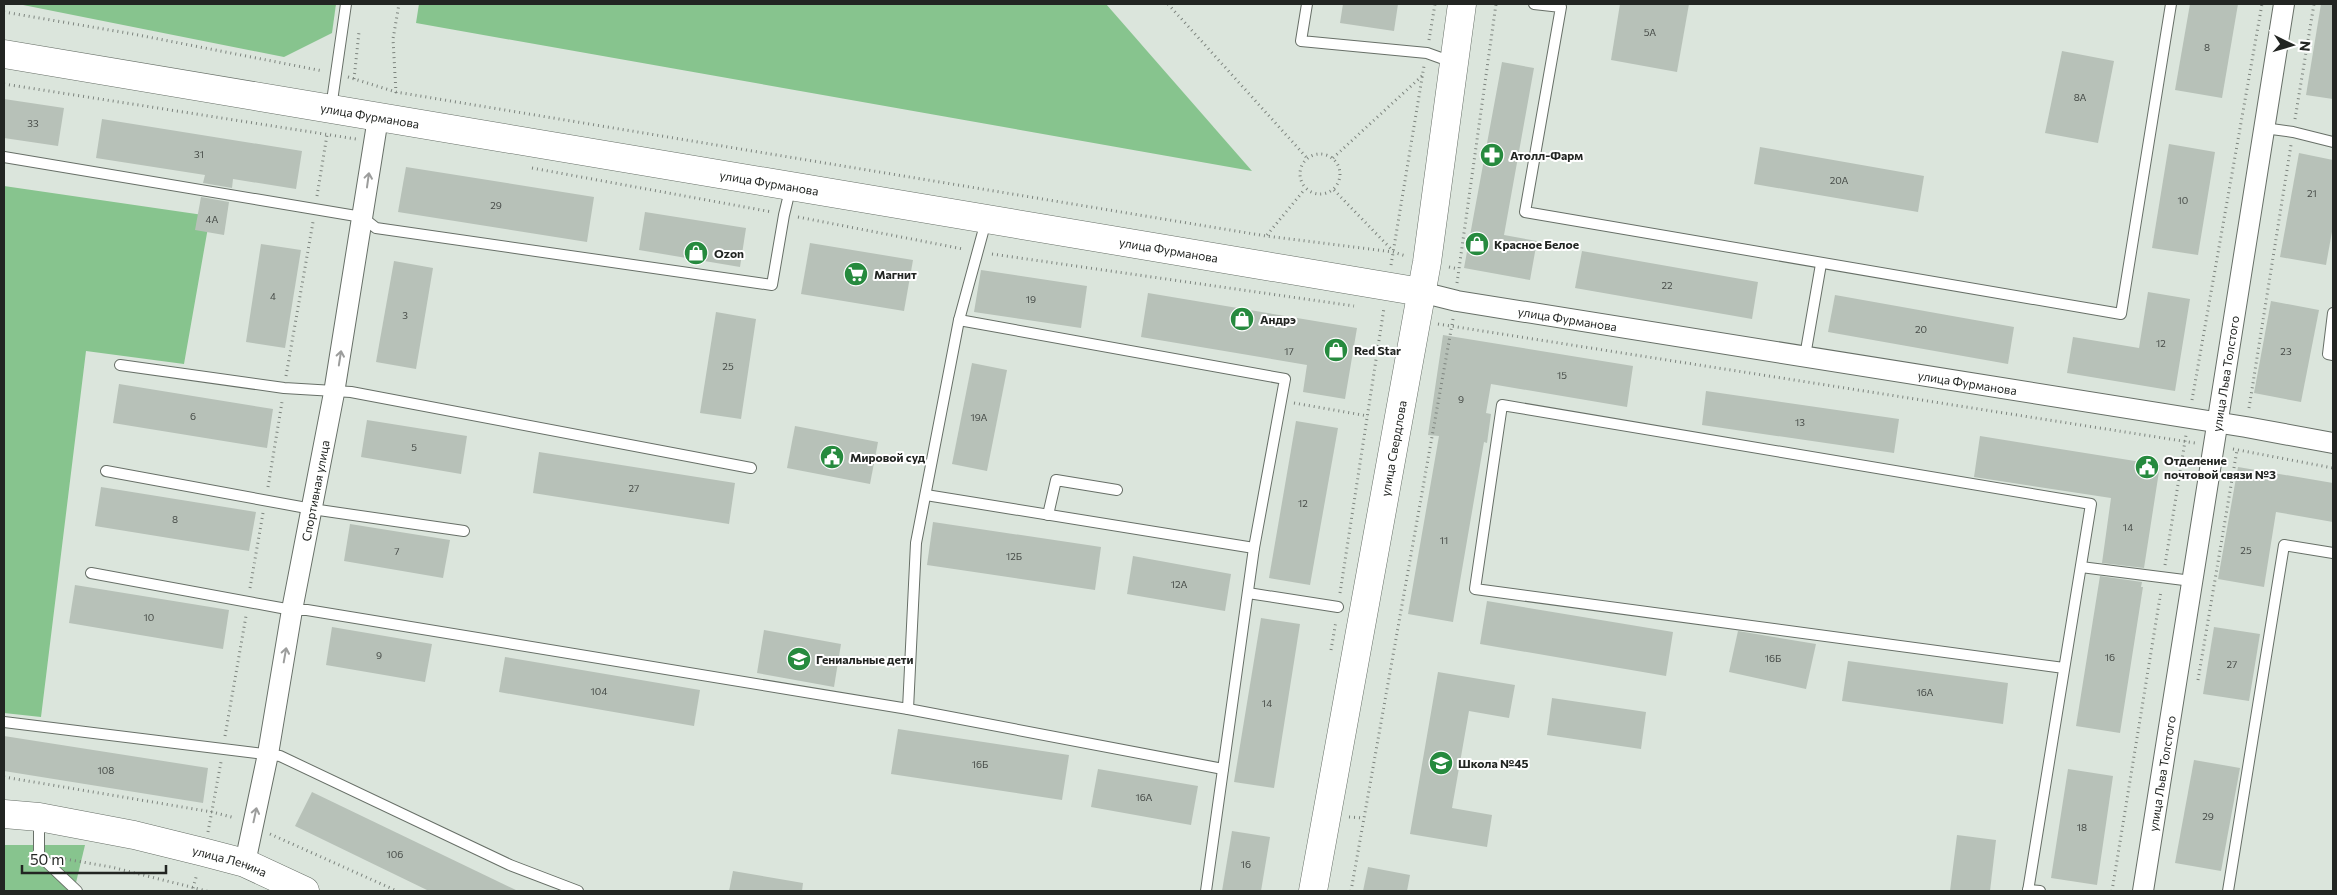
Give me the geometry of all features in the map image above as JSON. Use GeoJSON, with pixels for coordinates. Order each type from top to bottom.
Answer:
{"type":"FeatureCollection","features":[{"type":"Feature","properties":{"kind":"main road","name":"улица Свердлова"},"geometry":{"type":"LineString","coordinates":[[1313,891],[1421,292],[1452,63],[1462,4]]}},
{"type":"Feature","properties":{"kind":"main road","name":"улица Фурманова"},"geometry":{"type":"LineString","coordinates":[[4,54],[330,109],[375,130],[792,185],[1421,292]]}},
{"type":"Feature","properties":{"kind":"main road","name":"улица Ленина"},"geometry":{"type":"LineString","coordinates":[[4,814],[39,817],[134,835],[245,863],[305,891]]}},
{"type":"Feature","properties":{"kind":"street","name":"улица Льва Толстого"},"geometry":{"type":"LineString","coordinates":[[2143,891],[2284,4]]}},
{"type":"Feature","properties":{"kind":"street","name":"Спортивная улица"},"geometry":{"type":"LineString","coordinates":[[245,863],[268,754],[292,610],[334,393],[375,130]]}},
{"type":"Feature","properties":{"kind":"street","name":"улица Фурманова"},"geometry":{"type":"LineString","coordinates":[[1421,292],[1456,301],[2246,427],[2333,443]]}},
{"type":"Feature","properties":{"kind":"lane"},"geometry":{"type":"LineString","coordinates":[[330,109],[346,4]]}},
{"type":"Feature","properties":{"kind":"lane"},"geometry":{"type":"LineString","coordinates":[[1307,4],[1302,41],[1427,53],[1452,63]]}},
{"type":"Feature","properties":{"kind":"lane"},"geometry":{"type":"LineString","coordinates":[[1534,4],[1561,6],[1525,212],[1820,264],[2122,314],[2171,4]]}},
{"type":"Feature","properties":{"kind":"lane"},"geometry":{"type":"LineString","coordinates":[[2264,128],[2293,132],[2333,142]]}},
{"type":"Feature","properties":{"kind":"lane"},"geometry":{"type":"LineString","coordinates":[[4,157],[362,218],[376,228],[772,285],[784,215],[792,185]]}},
{"type":"Feature","properties":{"kind":"lane"},"geometry":{"type":"LineString","coordinates":[[908,709],[916,543],[959,320],[987,218]]}},
{"type":"Feature","properties":{"kind":"lane"},"geometry":{"type":"LineString","coordinates":[[1805,356],[1820,264]]}},
{"type":"Feature","properties":{"kind":"lane"},"geometry":{"type":"LineString","coordinates":[[2333,313],[2328,354],[2333,355]]}},
{"type":"Feature","properties":{"kind":"lane"},"geometry":{"type":"LineString","coordinates":[[959,320],[1285,379],[1254,548],[1206,891]]}},
{"type":"Feature","properties":{"kind":"lane"},"geometry":{"type":"LineString","coordinates":[[120,365],[334,393],[351,392],[751,468]]}},
{"type":"Feature","properties":{"kind":"lane"},"geometry":{"type":"LineString","coordinates":[[2040,891],[2028,891],[2091,504],[1502,405],[1475,589],[2064,668]]}},
{"type":"Feature","properties":{"kind":"lane"},"geometry":{"type":"LineString","coordinates":[[106,471],[312,509],[464,531]]}},
{"type":"Feature","properties":{"kind":"lane"},"geometry":{"type":"LineString","coordinates":[[1048,514],[1056,480],[1117,490]]}},
{"type":"Feature","properties":{"kind":"lane"},"geometry":{"type":"LineString","coordinates":[[926,495],[1254,548]]}},
{"type":"Feature","properties":{"kind":"lane"},"geometry":{"type":"LineString","coordinates":[[2228,891],[2284,545],[2333,553]]}},
{"type":"Feature","properties":{"kind":"lane"},"geometry":{"type":"LineString","coordinates":[[2081,568],[2192,580]]}},
{"type":"Feature","properties":{"kind":"lane"},"geometry":{"type":"LineString","coordinates":[[90,573],[292,610],[307,610],[908,709],[1223,769]]}},
{"type":"Feature","properties":{"kind":"lane"},"geometry":{"type":"LineString","coordinates":[[1248,593],[1338,607]]}},
{"type":"Feature","properties":{"kind":"lane"},"geometry":{"type":"LineString","coordinates":[[4,722],[280,756],[510,864],[578,891]]}},
{"type":"Feature","properties":{"kind":"lane"},"geometry":{"type":"LineString","coordinates":[[39,817],[39,855],[77,891]]}},
{"type":"Feature","properties":{"kind":"path"},"geometry":{"type":"LineString","coordinates":[[1168,4],[1307,158]]}},
{"type":"Feature","properties":{"kind":"path"},"geometry":{"type":"LineString","coordinates":[[1393,252],[1435,4]]}},
{"type":"Feature","properties":{"kind":"path"},"geometry":{"type":"LineString","coordinates":[[1458,269],[1496,4]]}},
{"type":"Feature","properties":{"kind":"path"},"geometry":{"type":"LineString","coordinates":[[2112,891],[2189,418],[2262,4]]}},
{"type":"Feature","properties":{"kind":"path"},"geometry":{"type":"LineString","coordinates":[[2197,685],[2237,450],[2246,427],[2314,4]]}},
{"type":"Feature","properties":{"kind":"path"},"geometry":{"type":"LineString","coordinates":[[4,12],[133,34],[336,73],[396,92],[1266,236],[1393,252]]}},
{"type":"Feature","properties":{"kind":"path"},"geometry":{"type":"LineString","coordinates":[[354,79],[360,22]]}},
{"type":"Feature","properties":{"kind":"path"},"geometry":{"type":"LineString","coordinates":[[1334,158],[1423,75]]}},
{"type":"Feature","properties":{"kind":"path"},"geometry":{"type":"LineString","coordinates":[[4,84],[375,130]]}},
{"type":"Feature","properties":{"kind":"path"},"geometry":{"type":"LineString","coordinates":[[1305,189],[1300,173],[1307,158],[1320,154],[1334,158]]}},
{"type":"Feature","properties":{"kind":"path"},"geometry":{"type":"LineString","coordinates":[[1305,189],[1320,195],[1334,190],[1341,174],[1334,158]]}},
{"type":"Feature","properties":{"kind":"path"},"geometry":{"type":"LineString","coordinates":[[523,167],[978,252],[1354,306]]}},
{"type":"Feature","properties":{"kind":"path"},"geometry":{"type":"LineString","coordinates":[[1266,236],[1305,189]]}},
{"type":"Feature","properties":{"kind":"path"},"geometry":{"type":"LineString","coordinates":[[1334,190],[1393,252]]}},
{"type":"Feature","properties":{"kind":"path"},"geometry":{"type":"LineString","coordinates":[[1374,309],[1384,311]]}},
{"type":"Feature","properties":{"kind":"path"},"geometry":{"type":"LineString","coordinates":[[1350,891],[1451,325],[2185,442],[2214,445],[2333,468]]}},
{"type":"Feature","properties":{"kind":"path"},"geometry":{"type":"LineString","coordinates":[[1281,400],[1368,416]]}},
{"type":"Feature","properties":{"kind":"path"},"geometry":{"type":"LineString","coordinates":[[4,778],[212,812],[254,823],[266,832],[397,891]]}},
{"type":"Feature","properties":{"kind":"path"},"geometry":{"type":"LineString","coordinates":[[39,855],[111,867],[207,891]]}},
{"type":"Feature","properties":{"kind":"green space"},"geometry":{"type":"Polygon","coordinates":[[[18,4],[336,4],[332,33],[284,57],[18,4]]]}},
{"type":"Feature","properties":{"kind":"green space"},"geometry":{"type":"Polygon","coordinates":[[[419,4],[1106,4],[1252,171],[416,23],[419,4]]]}},
{"type":"Feature","properties":{"kind":"green space"},"geometry":{"type":"Polygon","coordinates":[[[4,186],[210,216],[184,364],[86,351],[41,717],[4,713],[4,186]]]}},
{"type":"Feature","properties":{"kind":"green space"},"geometry":{"type":"Polygon","coordinates":[[[4,845],[85,845],[74,891],[4,891],[4,845]]]}},
{"type":"Feature","properties":{"kind":"building"},"geometry":{"type":"Polygon","coordinates":[[[1343,4],[1398,4],[1394,31],[1340,23],[1343,4]]]}},
{"type":"Feature","properties":{"kind":"building"},"geometry":{"type":"Polygon","coordinates":[[[1620,4],[1689,4],[1677,72],[1611,60],[1620,4]]]}},
{"type":"Feature","properties":{"kind":"building"},"geometry":{"type":"Polygon","coordinates":[[[2190,4],[2238,4],[2222,98],[2175,90],[2190,4]]]}},
{"type":"Feature","properties":{"kind":"building"},"geometry":{"type":"Polygon","coordinates":[[[2321,4],[2333,4],[2333,99],[2306,95],[2321,4]]]}},
{"type":"Feature","properties":{"kind":"building"},"geometry":{"type":"Polygon","coordinates":[[[2062,51],[2114,61],[2098,143],[2045,133],[2062,51]]]}},
{"type":"Feature","properties":{"kind":"building"},"geometry":{"type":"Polygon","coordinates":[[[1502,62],[1534,68],[1504,235],[1537,241],[1530,280],[1464,268],[1502,62]]]}},
{"type":"Feature","properties":{"kind":"building"},"geometry":{"type":"Polygon","coordinates":[[[4,99],[64,108],[58,146],[4,138],[4,99]]]}},
{"type":"Feature","properties":{"kind":"building"},"geometry":{"type":"Polygon","coordinates":[[[102,119],[302,151],[296,189],[233,179],[232,188],[203,183],[205,175],[96,158],[102,119]]]}},
{"type":"Feature","properties":{"kind":"building"},"geometry":{"type":"Polygon","coordinates":[[[2169,144],[2215,152],[2198,255],[2152,248],[2169,144]]]}},
{"type":"Feature","properties":{"kind":"building"},"geometry":{"type":"Polygon","coordinates":[[[1760,147],[1924,176],[1918,212],[1754,184],[1760,147]]]}},
{"type":"Feature","properties":{"kind":"building"},"geometry":{"type":"Polygon","coordinates":[[[2299,153],[2333,160],[2333,226],[2326,265],[2280,257],[2299,153]]]}},
{"type":"Feature","properties":{"kind":"building"},"geometry":{"type":"Polygon","coordinates":[[[406,167],[594,197],[587,242],[398,212],[406,167]]]}},
{"type":"Feature","properties":{"kind":"building"},"geometry":{"type":"Polygon","coordinates":[[[201,197],[229,202],[224,235],[195,230],[201,197]]]}},
{"type":"Feature","properties":{"kind":"building"},"geometry":{"type":"Polygon","coordinates":[[[645,212],[746,228],[740,267],[639,250],[645,212]]]}},
{"type":"Feature","properties":{"kind":"building"},"geometry":{"type":"Polygon","coordinates":[[[810,243],[913,260],[904,311],[801,294],[810,243]]]}},
{"type":"Feature","properties":{"kind":"building"},"geometry":{"type":"Polygon","coordinates":[[[261,244],[301,250],[285,348],[246,342],[261,244]]]}},
{"type":"Feature","properties":{"kind":"building"},"geometry":{"type":"Polygon","coordinates":[[[1582,251],[1758,282],[1752,319],[1575,288],[1582,251]]]}},
{"type":"Feature","properties":{"kind":"building"},"geometry":{"type":"Polygon","coordinates":[[[394,261],[433,268],[416,369],[376,362],[394,261]]]}},
{"type":"Feature","properties":{"kind":"building"},"geometry":{"type":"Polygon","coordinates":[[[981,270],[1087,286],[1081,328],[974,312],[981,270]]]}},
{"type":"Feature","properties":{"kind":"building"},"geometry":{"type":"Polygon","coordinates":[[[2148,292],[2190,299],[2175,391],[2067,373],[2073,337],[2139,348],[2148,292]]]}},
{"type":"Feature","properties":{"kind":"building"},"geometry":{"type":"Polygon","coordinates":[[[1148,293],[1357,328],[1345,399],[1303,392],[1307,365],[1141,337],[1148,293]]]}},
{"type":"Feature","properties":{"kind":"building"},"geometry":{"type":"Polygon","coordinates":[[[1835,295],[2014,327],[2008,364],[1828,332],[1835,295]]]}},
{"type":"Feature","properties":{"kind":"building"},"geometry":{"type":"Polygon","coordinates":[[[2271,301],[2319,310],[2301,402],[2254,393],[2271,301]]]}},
{"type":"Feature","properties":{"kind":"building"},"geometry":{"type":"Polygon","coordinates":[[[716,312],[756,319],[741,419],[700,413],[716,312]]]}},
{"type":"Feature","properties":{"kind":"building"},"geometry":{"type":"Polygon","coordinates":[[[1443,335],[1633,366],[1627,407],[1491,384],[1486,413],[1491,414],[1487,443],[1484,442],[1453,622],[1408,614],[1439,436],[1428,435],[1443,335]]]}},
{"type":"Feature","properties":{"kind":"building"},"geometry":{"type":"Polygon","coordinates":[[[972,363],[1007,370],[987,471],[952,464],[972,363]]]}},
{"type":"Feature","properties":{"kind":"building"},"geometry":{"type":"Polygon","coordinates":[[[119,384],[273,409],[267,448],[113,423],[119,384]]]}},
{"type":"Feature","properties":{"kind":"building"},"geometry":{"type":"Polygon","coordinates":[[[1706,391],[1899,419],[1894,453],[1702,425],[1706,391]]]}},
{"type":"Feature","properties":{"kind":"building"},"geometry":{"type":"Polygon","coordinates":[[[367,420],[467,436],[461,474],[361,457],[367,420]]]}},
{"type":"Feature","properties":{"kind":"building"},"geometry":{"type":"Polygon","coordinates":[[[1296,421],[1338,428],[1310,585],[1269,578],[1296,421]]]}},
{"type":"Feature","properties":{"kind":"building"},"geometry":{"type":"Polygon","coordinates":[[[795,426],[878,442],[870,484],[787,468],[795,426]]]}},
{"type":"Feature","properties":{"kind":"building"},"geometry":{"type":"Polygon","coordinates":[[[1980,436],[2160,465],[2144,568],[2102,563],[2111,498],[1974,477],[1980,436]]]}},
{"type":"Feature","properties":{"kind":"building"},"geometry":{"type":"Polygon","coordinates":[[[539,452],[735,483],[729,524],[533,493],[539,452]]]}},
{"type":"Feature","properties":{"kind":"building"},"geometry":{"type":"Polygon","coordinates":[[[2238,467],[2333,483],[2333,522],[2276,512],[2264,587],[2218,579],[2238,467]]]}},
{"type":"Feature","properties":{"kind":"building"},"geometry":{"type":"Polygon","coordinates":[[[101,487],[256,512],[249,551],[95,526],[101,487]]]}},
{"type":"Feature","properties":{"kind":"building"},"geometry":{"type":"Polygon","coordinates":[[[933,522],[1101,547],[1095,590],[927,565],[933,522]]]}},
{"type":"Feature","properties":{"kind":"building"},"geometry":{"type":"Polygon","coordinates":[[[350,524],[450,540],[443,578],[344,561],[350,524]]]}},
{"type":"Feature","properties":{"kind":"building"},"geometry":{"type":"Polygon","coordinates":[[[1133,556],[1231,574],[1225,611],[1127,594],[1133,556]]]}},
{"type":"Feature","properties":{"kind":"building"},"geometry":{"type":"Polygon","coordinates":[[[2100,576],[2142,582],[2141,587],[2143,587],[2120,733],[2076,726],[2100,576]]]}},
{"type":"Feature","properties":{"kind":"building"},"geometry":{"type":"Polygon","coordinates":[[[75,585],[229,610],[223,649],[69,623],[75,585]]]}},
{"type":"Feature","properties":{"kind":"building"},"geometry":{"type":"Polygon","coordinates":[[[1487,601],[1673,632],[1666,676],[1480,644],[1487,601]]]}},
{"type":"Feature","properties":{"kind":"building"},"geometry":{"type":"Polygon","coordinates":[[[1261,618],[1300,624],[1274,788],[1234,782],[1261,618]]]}},
{"type":"Feature","properties":{"kind":"building"},"geometry":{"type":"Polygon","coordinates":[[[332,627],[432,644],[425,682],[326,665],[332,627]]]}},
{"type":"Feature","properties":{"kind":"building"},"geometry":{"type":"Polygon","coordinates":[[[2214,627],[2260,634],[2249,701],[2203,694],[2214,627]]]}},
{"type":"Feature","properties":{"kind":"building","name":"Гениальные дети"},"geometry":{"type":"Polygon","coordinates":[[[764,630],[841,644],[834,687],[757,673],[764,630]]]}},
{"type":"Feature","properties":{"kind":"building"},"geometry":{"type":"Polygon","coordinates":[[[1738,631],[1816,644],[1806,689],[1729,672],[1738,631]]]}},
{"type":"Feature","properties":{"kind":"building"},"geometry":{"type":"Polygon","coordinates":[[[505,657],[700,690],[694,726],[499,692],[505,657]]]}},
{"type":"Feature","properties":{"kind":"building"},"geometry":{"type":"Polygon","coordinates":[[[1848,661],[2008,683],[2003,724],[1842,701],[1848,661]]]}},
{"type":"Feature","properties":{"kind":"building","name":"Школа №45"},"geometry":{"type":"Polygon","coordinates":[[[1438,672],[1515,685],[1509,718],[1469,711],[1452,808],[1492,815],[1487,847],[1410,834],[1438,672]]]}},
{"type":"Feature","properties":{"kind":"building"},"geometry":{"type":"Polygon","coordinates":[[[1552,698],[1646,712],[1641,749],[1547,735],[1552,698]]]}},
{"type":"Feature","properties":{"kind":"building"},"geometry":{"type":"Polygon","coordinates":[[[898,729],[1069,755],[1062,800],[891,774],[898,729]]]}},
{"type":"Feature","properties":{"kind":"building"},"geometry":{"type":"Polygon","coordinates":[[[4,736],[208,768],[203,803],[4,771],[4,736]]]}},
{"type":"Feature","properties":{"kind":"building"},"geometry":{"type":"Polygon","coordinates":[[[2194,760],[2240,768],[2221,871],[2175,863],[2194,760]]]}},
{"type":"Feature","properties":{"kind":"building"},"geometry":{"type":"Polygon","coordinates":[[[1098,769],[1198,786],[1191,825],[1091,807],[1098,769]]]}},
{"type":"Feature","properties":{"kind":"building"},"geometry":{"type":"Polygon","coordinates":[[[2068,769],[2113,776],[2097,885],[2051,878],[2068,769]]]}},
{"type":"Feature","properties":{"kind":"building"},"geometry":{"type":"Polygon","coordinates":[[[312,792],[518,891],[429,891],[295,826],[312,792]]]}},
{"type":"Feature","properties":{"kind":"building"},"geometry":{"type":"Polygon","coordinates":[[[1232,831],[1270,837],[1261,891],[1222,891],[1232,831]]]}},
{"type":"Feature","properties":{"kind":"building"},"geometry":{"type":"Polygon","coordinates":[[[1957,835],[1996,840],[1990,891],[1950,891],[1957,835]]]}},
{"type":"Feature","properties":{"kind":"building"},"geometry":{"type":"Polygon","coordinates":[[[1368,867],[1410,875],[1407,891],[1363,891],[1368,867]]]}},
{"type":"Feature","properties":{"kind":"building"},"geometry":{"type":"Polygon","coordinates":[[[733,871],[803,883],[802,891],[729,891],[733,871]]]}},
{"type":"Feature","properties":{"kind":"place","name":"Атолл-Фарм"},"geometry":{"type":"Point","coordinates":[1492,155]}},
{"type":"Feature","properties":{"kind":"place","name":"Красное Белое"},"geometry":{"type":"Point","coordinates":[1477,244]}},
{"type":"Feature","properties":{"kind":"place","name":"Ozon"},"geometry":{"type":"Point","coordinates":[696,253]}},
{"type":"Feature","properties":{"kind":"place","name":"Магнит"},"geometry":{"type":"Point","coordinates":[856,274]}},
{"type":"Feature","properties":{"kind":"place","name":"Андрэ"},"geometry":{"type":"Point","coordinates":[1242,319]}},
{"type":"Feature","properties":{"kind":"place","name":"Red Star"},"geometry":{"type":"Point","coordinates":[1336,350]}},
{"type":"Feature","properties":{"kind":"place","name":"Мировой суд"},"geometry":{"type":"Point","coordinates":[832,457]}},
{"type":"Feature","properties":{"kind":"place","name":"Отделение почтовой связи №3"},"geometry":{"type":"Point","coordinates":[2147,467]}},
{"type":"Feature","properties":{"kind":"place","name":"Гениальные дети"},"geometry":{"type":"Point","coordinates":[799,659]}},
{"type":"Feature","properties":{"kind":"place","name":"Школа №45"},"geometry":{"type":"Point","coordinates":[1441,763]}}]}
